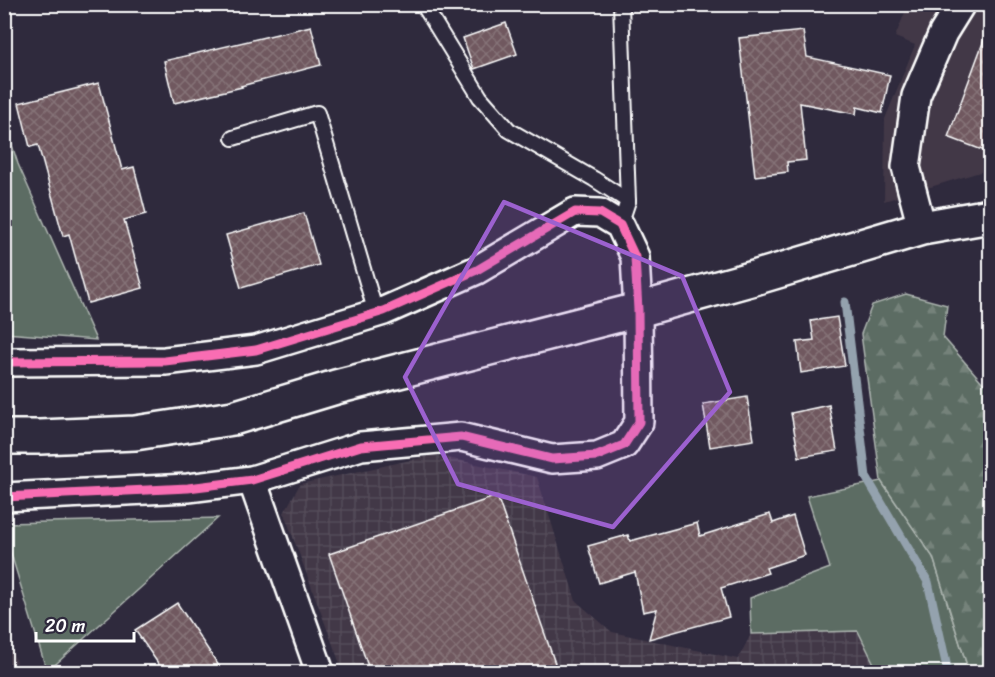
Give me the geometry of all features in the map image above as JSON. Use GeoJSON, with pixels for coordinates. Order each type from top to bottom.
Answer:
{"type":"FeatureCollection","features":[{"type":"Feature","properties":{"kind":"street"},"geometry":{"type":"LineString","coordinates":[[922,228],[906,167],[916,96],[943,33],[962,4]]}},
{"type":"Feature","properties":{"kind":"street"},"geometry":{"type":"LineString","coordinates":[[4,362],[165,361],[256,350],[384,311],[477,270],[575,212],[624,213],[635,257],[639,422],[624,445],[597,456],[552,459],[461,437],[361,446],[252,480],[188,488],[4,497]]}},
{"type":"Feature","properties":{"kind":"street"},"geometry":{"type":"LineString","coordinates":[[4,436],[40,438],[135,433],[233,418],[336,387],[638,310],[922,228],[990,216]]}},
{"type":"Feature","properties":{"kind":"street"},"geometry":{"type":"LineString","coordinates":[[252,480],[320,672]]}},
{"type":"Feature","properties":{"kind":"lane"},"geometry":{"type":"LineString","coordinates":[[423,4],[480,97],[509,130],[594,179],[624,213]]}},
{"type":"Feature","properties":{"kind":"lane"},"geometry":{"type":"LineString","coordinates":[[621,4],[624,213]]}},
{"type":"Feature","properties":{"kind":"lane"},"geometry":{"type":"LineString","coordinates":[[233,138],[317,113],[376,313]]}},
{"type":"Feature","properties":{"kind":"highlighted area"},"geometry":{"type":"Polygon","coordinates":[[[504,202],[682,276],[730,392],[613,527],[458,484],[405,377],[504,202]]]}},
{"type":"Feature","properties":{"kind":"shaded area"},"geometry":{"type":"Polygon","coordinates":[[[908,5],[990,5],[990,169],[884,201],[885,119],[915,45],[895,37],[908,5]]]}},
{"type":"Feature","properties":{"kind":"shaded area"},"geometry":{"type":"Polygon","coordinates":[[[434,455],[537,477],[576,601],[612,632],[738,659],[751,634],[858,631],[878,672],[343,672],[284,513],[300,484],[434,455]]]}},
{"type":"Feature","properties":{"kind":"shaded area"},"geometry":{"type":"Polygon","coordinates":[[[5,636],[21,672],[5,672],[5,636]]]}},
{"type":"Feature","properties":{"kind":"green space"},"geometry":{"type":"Polygon","coordinates":[[[4,120],[18,164],[96,340],[5,333],[4,120]]]}},
{"type":"Feature","properties":{"kind":"green space"},"geometry":{"type":"Polygon","coordinates":[[[906,294],[947,305],[943,337],[983,383],[990,385],[990,672],[969,672],[933,557],[881,481],[861,334],[872,305],[906,294]]]}},
{"type":"Feature","properties":{"kind":"green space"},"geometry":{"type":"Polygon","coordinates":[[[881,481],[933,557],[969,672],[878,672],[858,631],[751,634],[750,598],[830,568],[807,496],[881,481]]]}},
{"type":"Feature","properties":{"kind":"green space"},"geometry":{"type":"Polygon","coordinates":[[[218,518],[47,672],[5,534],[5,523],[218,518]]]}},
{"type":"Feature","properties":{"kind":"building"},"geometry":{"type":"Polygon","coordinates":[[[506,23],[517,54],[474,69],[463,38],[506,23]]]}},
{"type":"Feature","properties":{"kind":"building"},"geometry":{"type":"Polygon","coordinates":[[[311,26],[321,65],[174,103],[164,61],[311,26]]]}},
{"type":"Feature","properties":{"kind":"building"},"geometry":{"type":"Polygon","coordinates":[[[988,29],[990,30],[990,153],[948,137],[988,29]]]}},
{"type":"Feature","properties":{"kind":"building"},"geometry":{"type":"Polygon","coordinates":[[[803,31],[807,57],[890,75],[882,113],[857,107],[856,114],[800,103],[806,160],[787,162],[788,172],[755,176],[739,38],[803,31]]]}},
{"type":"Feature","properties":{"kind":"building"},"geometry":{"type":"Polygon","coordinates":[[[99,83],[122,170],[134,167],[146,214],[124,220],[143,288],[88,303],[69,234],[63,236],[38,145],[30,147],[19,103],[99,83]]]}},
{"type":"Feature","properties":{"kind":"building"},"geometry":{"type":"Polygon","coordinates":[[[304,213],[319,265],[241,288],[226,235],[304,213]]]}},
{"type":"Feature","properties":{"kind":"building"},"geometry":{"type":"Polygon","coordinates":[[[837,317],[845,366],[801,373],[797,342],[814,340],[811,321],[837,317]]]}},
{"type":"Feature","properties":{"kind":"building"},"geometry":{"type":"Polygon","coordinates":[[[747,397],[754,440],[710,447],[703,404],[747,397]]]}},
{"type":"Feature","properties":{"kind":"building"},"geometry":{"type":"Polygon","coordinates":[[[829,405],[837,451],[799,457],[791,413],[829,405]]]}},
{"type":"Feature","properties":{"kind":"building"},"geometry":{"type":"Polygon","coordinates":[[[497,496],[558,672],[370,672],[329,554],[497,496]]]}},
{"type":"Feature","properties":{"kind":"building"},"geometry":{"type":"Polygon","coordinates":[[[770,514],[773,523],[793,516],[805,555],[766,568],[768,573],[721,588],[729,617],[649,639],[657,609],[643,612],[635,572],[599,583],[588,546],[628,535],[630,541],[697,523],[700,536],[770,514]]]}},
{"type":"Feature","properties":{"kind":"building"},"geometry":{"type":"Polygon","coordinates":[[[177,603],[223,672],[164,672],[135,630],[177,603]]]}},
{"type":"Feature","properties":{"kind":"waterway"},"geometry":{"type":"LineString","coordinates":[[845,302],[866,477],[928,582],[948,672]]}},
{"type":"Feature","properties":{"kind":"cycle path"},"geometry":{"type":"LineString","coordinates":[[4,362],[165,361],[256,350],[384,311],[477,270],[575,212],[600,213],[620,225],[635,257],[639,422],[624,445],[597,456],[552,459],[461,437],[361,446],[252,480],[188,488],[4,497]]}}]}
